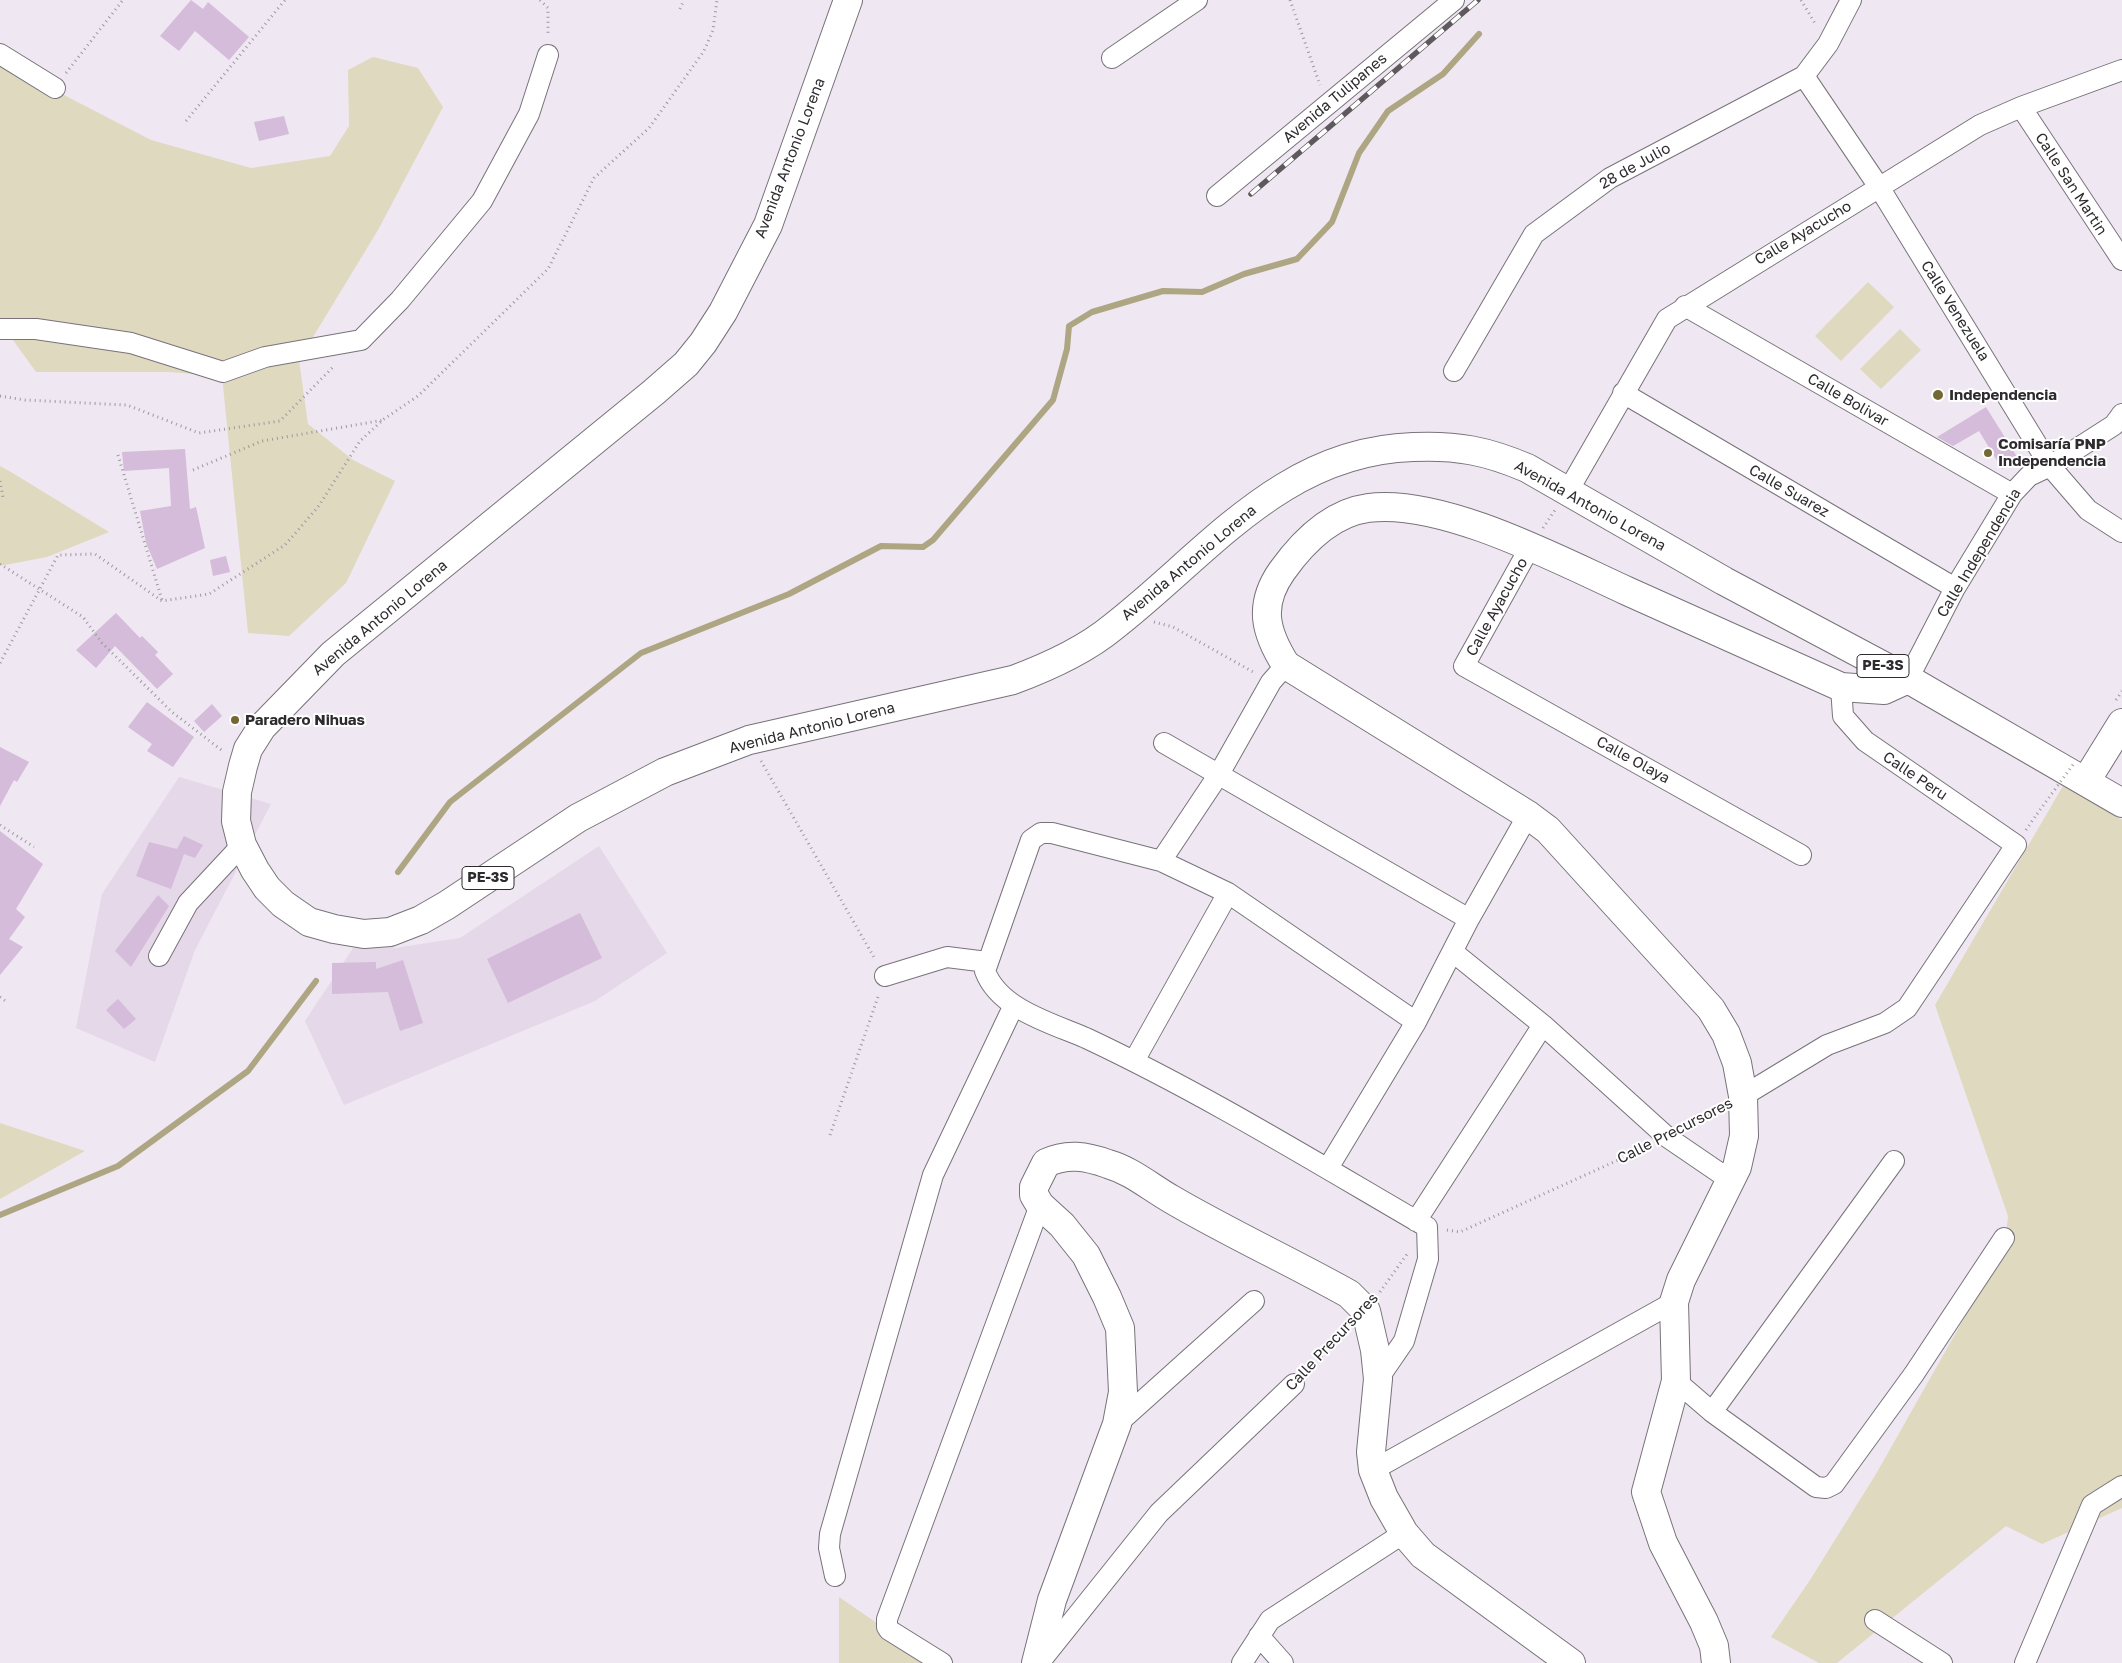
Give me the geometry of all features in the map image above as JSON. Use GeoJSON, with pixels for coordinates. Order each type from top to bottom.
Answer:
{"type":"FeatureCollection","features":[{"type":"Feature","properties":{"kind":"main road","name":"Avenida Antonio Lorena"},"geometry":{"type":"LineString","coordinates":[[848,0],[768,225],[723,312],[704,343],[686,364],[654,392],[333,654],[262,727],[248,749],[237,792],[236,821],[242,844],[254,870],[267,888],[283,904],[310,922],[334,929],[364,934],[390,932],[421,920],[447,905],[578,818],[665,772],[749,740],[1013,680],[1044,669],[1113,628],[1234,522],[1274,492],[1303,475],[1363,452],[1399,447],[1443,446],[1475,449],[1518,465],[1568,491],[1724,580],[1908,679]]}},
{"type":"Feature","properties":{"kind":"main road"},"geometry":{"type":"LineString","coordinates":[[1716,1663],[1714,1646],[1708,1630],[1663,1543],[1646,1492],[1676,1381],[1674,1302],[1681,1280],[1736,1167],[1744,1136],[1742,1096],[1737,1063],[1726,1034],[1711,1009],[1548,830],[1528,815],[1279,673],[1266,624],[1267,601],[1280,573],[1301,547],[1327,524],[1366,508],[1389,506],[1450,516],[1530,547],[1841,687],[1884,690],[1908,679]]}},
{"type":"Feature","properties":{"kind":"main road","name":"PE-3S"},"geometry":{"type":"LineString","coordinates":[[1908,679],[2040,757],[2081,771],[2122,803]]}},
{"type":"Feature","properties":{"kind":"main road"},"geometry":{"type":"LineString","coordinates":[[2081,771],[2122,723]]}},
{"type":"Feature","properties":{"kind":"main road"},"geometry":{"type":"LineString","coordinates":[[1037,1663],[1052,1600],[1117,1424],[1124,1392],[1120,1328],[1086,1255],[1062,1225],[1040,1205],[1034,1195],[1034,1187],[1046,1162],[1057,1158],[1073,1156],[1109,1164],[1138,1177],[1170,1198],[1349,1294],[1366,1311],[1375,1350],[1378,1378],[1371,1452],[1373,1470],[1384,1498],[1404,1533],[1424,1556],[1445,1573],[1571,1663]]}},
{"type":"Feature","properties":{"kind":"street"},"geometry":{"type":"LineString","coordinates":[[1112,58],[1197,0]]}},
{"type":"Feature","properties":{"kind":"street","name":"Avenida Tulipanes"},"geometry":{"type":"LineString","coordinates":[[1217,196],[1454,0]]}},
{"type":"Feature","properties":{"kind":"street","name":"28 de Julio"},"geometry":{"type":"LineString","coordinates":[[1454,371],[1534,234],[1610,178],[1804,76],[1828,44],[1851,0]]}},
{"type":"Feature","properties":{"kind":"street"},"geometry":{"type":"LineString","coordinates":[[0,54],[55,88]]}},
{"type":"Feature","properties":{"kind":"street"},"geometry":{"type":"LineString","coordinates":[[0,329],[36,329],[131,343],[222,372],[265,357],[361,340],[400,300],[482,201],[530,114],[548,55]]}},
{"type":"Feature","properties":{"kind":"street","name":"Calle Ayacucho"},"geometry":{"type":"LineString","coordinates":[[1568,491],[1667,319],[1685,306],[1980,125],[2021,107],[2122,70]]}},
{"type":"Feature","properties":{"kind":"street","name":"Calle Venezuela"},"geometry":{"type":"LineString","coordinates":[[1804,76],[1879,187],[2050,466],[2088,510],[2122,532]]}},
{"type":"Feature","properties":{"kind":"street","name":"Calle San Martin"},"geometry":{"type":"LineString","coordinates":[[2021,107],[2122,260]]}},
{"type":"Feature","properties":{"kind":"street","name":"Calle Bolivar"},"geometry":{"type":"LineString","coordinates":[[1685,306],[2012,494]]}},
{"type":"Feature","properties":{"kind":"street","name":"Calle Suarez"},"geometry":{"type":"LineString","coordinates":[[1624,394],[1955,588]]}},
{"type":"Feature","properties":{"kind":"street","name":"Calle Independencia"},"geometry":{"type":"LineString","coordinates":[[1908,679],[1955,588],[2012,494],[2029,476],[2050,466],[2114,425],[2122,414]]}},
{"type":"Feature","properties":{"kind":"street","name":"Calle Ayacucho"},"geometry":{"type":"LineString","coordinates":[[1464,666],[1530,547]]}},
{"type":"Feature","properties":{"kind":"street","name":"Calle Olaya"},"geometry":{"type":"LineString","coordinates":[[1464,666],[1802,855]]}},
{"type":"Feature","properties":{"kind":"street"},"geometry":{"type":"LineString","coordinates":[[1161,861],[1219,774],[1279,673]]}},
{"type":"Feature","properties":{"kind":"street","name":"Calle Peru"},"geometry":{"type":"LineString","coordinates":[[1742,1096],[1827,1045],[1885,1023],[1907,1008],[2016,845],[1865,742],[1843,716],[1841,687]]}},
{"type":"Feature","properties":{"kind":"street"},"geometry":{"type":"LineString","coordinates":[[1164,743],[1468,920]]}},
{"type":"Feature","properties":{"kind":"street"},"geometry":{"type":"LineString","coordinates":[[1328,1168],[1416,1022],[1468,920],[1528,815]]}},
{"type":"Feature","properties":{"kind":"street"},"geometry":{"type":"LineString","coordinates":[[1416,1022],[1228,893],[1161,861],[1052,833],[1041,833],[1031,840],[985,971],[990,984],[1014,1005],[1134,1061],[1328,1168],[1422,1224]]}},
{"type":"Feature","properties":{"kind":"street"},"geometry":{"type":"LineString","coordinates":[[159,956],[188,903],[242,844]]}},
{"type":"Feature","properties":{"kind":"street"},"geometry":{"type":"LineString","coordinates":[[1134,1061],[1228,893]]}},
{"type":"Feature","properties":{"kind":"street"},"geometry":{"type":"LineString","coordinates":[[1453,952],[1543,1025],[1667,1137],[1730,1180]]}},
{"type":"Feature","properties":{"kind":"street"},"geometry":{"type":"LineString","coordinates":[[885,976],[947,957],[987,962]]}},
{"type":"Feature","properties":{"kind":"street"},"geometry":{"type":"LineString","coordinates":[[835,1576],[829,1548],[830,1534],[933,1175],[1014,1005]]}},
{"type":"Feature","properties":{"kind":"street"},"geometry":{"type":"LineString","coordinates":[[1378,1378],[1404,1341],[1428,1258],[1422,1224],[1543,1025]]}},
{"type":"Feature","properties":{"kind":"street"},"geometry":{"type":"LineString","coordinates":[[1712,1412],[1894,1161]]}},
{"type":"Feature","properties":{"kind":"street"},"geometry":{"type":"LineString","coordinates":[[942,1663],[889,1630],[887,1619],[1040,1205]]}},
{"type":"Feature","properties":{"kind":"street"},"geometry":{"type":"LineString","coordinates":[[1676,1381],[1712,1412],[1816,1486],[1826,1488],[1834,1484],[1914,1374],[2004,1238]]}},
{"type":"Feature","properties":{"kind":"street"},"geometry":{"type":"LineString","coordinates":[[1117,1424],[1254,1301]]}},
{"type":"Feature","properties":{"kind":"street"},"geometry":{"type":"LineString","coordinates":[[1373,1470],[1674,1302]]}},
{"type":"Feature","properties":{"kind":"street","name":"Calle Precursores"},"geometry":{"type":"LineString","coordinates":[[1037,1663],[1159,1513],[1294,1384]]}},
{"type":"Feature","properties":{"kind":"street"},"geometry":{"type":"LineString","coordinates":[[2025,1663],[2092,1505],[2122,1486]]}},
{"type":"Feature","properties":{"kind":"street"},"geometry":{"type":"LineString","coordinates":[[1242,1663],[1270,1620],[1291,1604],[1404,1533]]}},
{"type":"Feature","properties":{"kind":"street"},"geometry":{"type":"LineString","coordinates":[[1875,1620],[1942,1663]]}},
{"type":"Feature","properties":{"kind":"street"},"geometry":{"type":"LineString","coordinates":[[1259,1636],[1283,1663]]}},
{"type":"Feature","properties":{"kind":"path"},"geometry":{"type":"LineString","coordinates":[[55,88],[124,0]]}},
{"type":"Feature","properties":{"kind":"path"},"geometry":{"type":"LineString","coordinates":[[186,121],[285,0]]}},
{"type":"Feature","properties":{"kind":"path"},"geometry":{"type":"LineString","coordinates":[[540,0],[548,8],[548,55]]}},
{"type":"Feature","properties":{"kind":"path"},"geometry":{"type":"LineString","coordinates":[[680,9],[684,0]]}},
{"type":"Feature","properties":{"kind":"path"},"geometry":{"type":"LineString","coordinates":[[0,663],[58,555],[95,554],[162,601],[209,594],[285,545],[318,506],[360,441],[384,420],[418,396],[548,269],[594,178],[649,128],[704,51],[713,30],[717,0]]}},
{"type":"Feature","properties":{"kind":"path"},"geometry":{"type":"LineString","coordinates":[[1290,0],[1327,104]]}},
{"type":"Feature","properties":{"kind":"path"},"geometry":{"type":"LineString","coordinates":[[0,396],[25,400],[127,405],[198,433],[280,421],[361,340]]}},
{"type":"Feature","properties":{"kind":"path"},"geometry":{"type":"LineString","coordinates":[[194,470],[262,441],[384,420]]}},
{"type":"Feature","properties":{"kind":"path"},"geometry":{"type":"LineString","coordinates":[[118,455],[162,601]]}},
{"type":"Feature","properties":{"kind":"path"},"geometry":{"type":"LineString","coordinates":[[0,481],[3,497],[0,499]]}},
{"type":"Feature","properties":{"kind":"path"},"geometry":{"type":"LineString","coordinates":[[1530,547],[1568,491]]}},
{"type":"Feature","properties":{"kind":"path"},"geometry":{"type":"LineString","coordinates":[[0,564],[83,617],[102,643],[172,712],[243,766]]}},
{"type":"Feature","properties":{"kind":"path"},"geometry":{"type":"LineString","coordinates":[[1127,615],[1173,627],[1279,673]]}},
{"type":"Feature","properties":{"kind":"path"},"geometry":{"type":"LineString","coordinates":[[749,740],[885,976],[830,1135]]}},
{"type":"Feature","properties":{"kind":"path"},"geometry":{"type":"LineString","coordinates":[[2036,814],[2081,771]]}},
{"type":"Feature","properties":{"kind":"path"},"geometry":{"type":"LineString","coordinates":[[0,825],[34,847]]}},
{"type":"Feature","properties":{"kind":"path"},"geometry":{"type":"LineString","coordinates":[[0,997],[7,1002]]}},
{"type":"Feature","properties":{"kind":"path","name":"Calle Precursores"},"geometry":{"type":"LineString","coordinates":[[1294,1384],[1366,1311],[1422,1224],[1460,1232],[1667,1137],[1742,1096]]}},
{"type":"Feature","properties":{"kind":"shaded area"},"geometry":{"type":"Polygon","coordinates":[[[373,57],[418,68],[443,107],[378,230],[299,360],[308,424],[353,460],[395,481],[346,583],[289,636],[248,633],[222,376],[168,372],[36,372],[0,322],[0,62],[151,140],[251,168],[330,156],[349,126],[348,70],[373,57]]]}},
{"type":"Feature","properties":{"kind":"shaded area"},"geometry":{"type":"Polygon","coordinates":[[[1868,282],[1894,307],[1841,361],[1815,336],[1868,282]]]}},
{"type":"Feature","properties":{"kind":"shaded area"},"geometry":{"type":"Polygon","coordinates":[[[1900,329],[1921,350],[1881,389],[1860,369],[1900,329]]]}},
{"type":"Feature","properties":{"kind":"shaded area"},"geometry":{"type":"Polygon","coordinates":[[[0,466],[109,532],[47,557],[0,566],[0,466]]]}},
{"type":"Feature","properties":{"kind":"shaded area"},"geometry":{"type":"Polygon","coordinates":[[[179,777],[271,804],[195,950],[155,1062],[76,1028],[102,894],[179,777]]]}},
{"type":"Feature","properties":{"kind":"shaded area"},"geometry":{"type":"Polygon","coordinates":[[[2063,786],[2122,820],[2122,1508],[2042,1544],[2006,1526],[1837,1663],[1819,1663],[1771,1637],[1810,1580],[1876,1474],[2005,1246],[2008,1216],[1935,1005],[2063,786]]]}},
{"type":"Feature","properties":{"kind":"shaded area"},"geometry":{"type":"Polygon","coordinates":[[[599,846],[667,953],[595,1001],[344,1105],[305,1021],[359,939],[395,948],[460,938],[599,846]]]}},
{"type":"Feature","properties":{"kind":"shaded area"},"geometry":{"type":"Polygon","coordinates":[[[0,1123],[85,1151],[0,1199],[0,1123]]]}},
{"type":"Feature","properties":{"kind":"shaded area"},"geometry":{"type":"Polygon","coordinates":[[[839,1597],[935,1663],[839,1663],[839,1597]]]}},
{"type":"Feature","properties":{"kind":"building"},"geometry":{"type":"Polygon","coordinates":[[[191,0],[203,9],[208,2],[249,37],[229,60],[195,31],[179,51],[160,36],[191,0]]]}},
{"type":"Feature","properties":{"kind":"building"},"geometry":{"type":"Polygon","coordinates":[[[284,116],[289,134],[259,141],[254,122],[284,116]]]}},
{"type":"Feature","properties":{"kind":"building"},"geometry":{"type":"Polygon","coordinates":[[[1986,407],[2019,460],[2002,469],[1979,431],[1953,446],[1937,437],[1986,407]]]}},
{"type":"Feature","properties":{"kind":"building"},"geometry":{"type":"Polygon","coordinates":[[[185,449],[190,509],[196,507],[205,548],[157,569],[146,543],[140,511],[171,506],[169,468],[124,471],[122,452],[185,449]]]}},
{"type":"Feature","properties":{"kind":"building"},"geometry":{"type":"Polygon","coordinates":[[[226,556],[230,572],[213,576],[210,560],[226,556]]]}},
{"type":"Feature","properties":{"kind":"building"},"geometry":{"type":"Polygon","coordinates":[[[116,613],[140,638],[142,636],[158,652],[155,655],[173,674],[157,689],[115,646],[96,668],[76,650],[116,613]]]}},
{"type":"Feature","properties":{"kind":"building"},"geometry":{"type":"Polygon","coordinates":[[[147,702],[194,737],[173,767],[147,751],[152,744],[128,727],[147,702]]]}},
{"type":"Feature","properties":{"kind":"building"},"geometry":{"type":"Polygon","coordinates":[[[212,704],[222,716],[204,732],[194,721],[212,704]]]}},
{"type":"Feature","properties":{"kind":"building"},"geometry":{"type":"Polygon","coordinates":[[[0,747],[29,762],[17,782],[14,780],[0,806],[0,747]]]}},
{"type":"Feature","properties":{"kind":"building"},"geometry":{"type":"Polygon","coordinates":[[[0,831],[43,864],[16,909],[25,917],[9,939],[23,947],[0,975],[0,831]]]}},
{"type":"Feature","properties":{"kind":"building"},"geometry":{"type":"Polygon","coordinates":[[[184,836],[203,845],[195,858],[184,854],[171,889],[136,876],[149,842],[177,849],[184,836]]]}},
{"type":"Feature","properties":{"kind":"building"},"geometry":{"type":"Polygon","coordinates":[[[158,895],[169,906],[131,967],[115,951],[158,895]]]}},
{"type":"Feature","properties":{"kind":"building"},"geometry":{"type":"Polygon","coordinates":[[[580,913],[602,958],[508,1003],[487,959],[580,913]]]}},
{"type":"Feature","properties":{"kind":"building"},"geometry":{"type":"Polygon","coordinates":[[[403,960],[423,1023],[400,1031],[388,992],[332,994],[332,963],[376,962],[376,969],[403,960]]]}},
{"type":"Feature","properties":{"kind":"building"},"geometry":{"type":"Polygon","coordinates":[[[118,999],[136,1019],[124,1029],[106,1010],[118,999]]]}},
{"type":"Feature","properties":{"kind":"waterway"},"geometry":{"type":"LineString","coordinates":[[398,872],[450,802],[641,653],[789,594],[881,546],[923,547],[933,540],[1053,400],[1067,349],[1069,326],[1092,312],[1163,291],[1202,292],[1244,274],[1297,259],[1332,222],[1359,153],[1388,111],[1443,74],[1479,34]]}},
{"type":"Feature","properties":{"kind":"waterway"},"geometry":{"type":"LineString","coordinates":[[0,1215],[118,1166],[248,1071],[316,981]]}},
{"type":"Feature","properties":{"kind":"railway"},"geometry":{"type":"LineString","coordinates":[[1251,194],[1478,0]]}},
{"type":"Feature","properties":{"kind":"place","name":"Independencia"},"geometry":{"type":"Point","coordinates":[1938,395]}},
{"type":"Feature","properties":{"kind":"place","name":"Comisaría PNP Independencia"},"geometry":{"type":"Point","coordinates":[1988,453]}},
{"type":"Feature","properties":{"kind":"place","name":"Paradero Nihuas"},"geometry":{"type":"Point","coordinates":[235,720]}}]}
